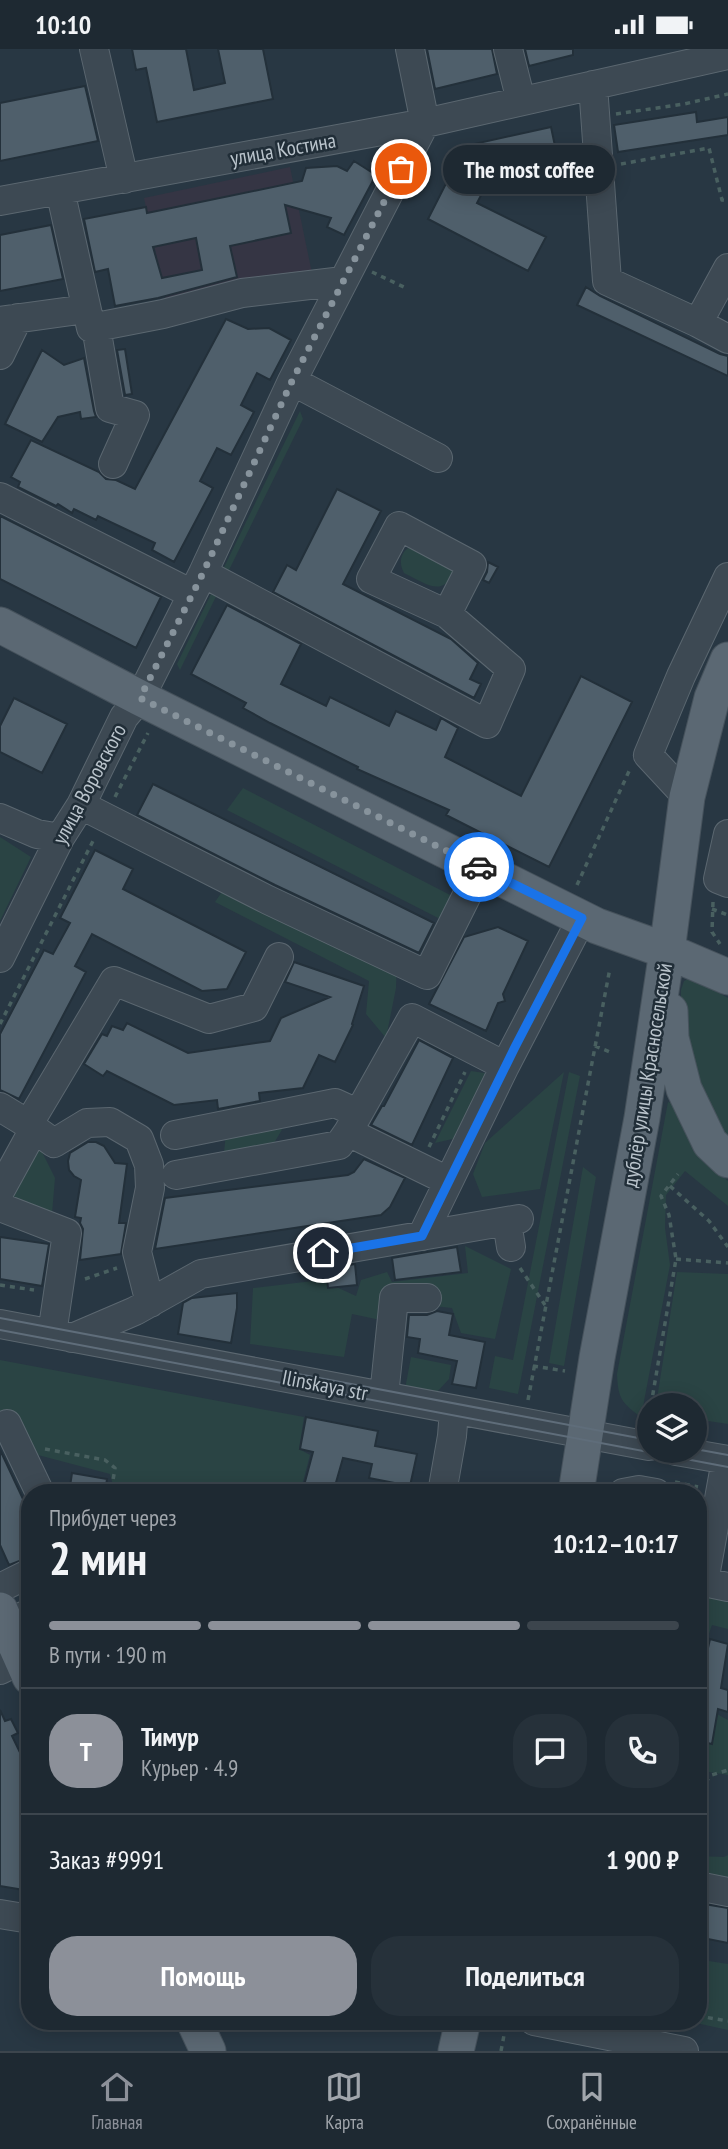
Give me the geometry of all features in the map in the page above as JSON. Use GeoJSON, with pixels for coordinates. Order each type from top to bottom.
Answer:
{"type":"FeatureCollection","features":[{"type":"Feature","properties":{"kind":"main road"},"geometry":{"type":"LineString","coordinates":[[0,625],[145,713],[481,867],[597,926],[728,977]]}},
{"type":"Feature","properties":{"kind":"main road","name":"дублёр улицы Красносельской"},"geometry":{"type":"LineString","coordinates":[[577,1484],[597,1358],[642,1118],[687,797],[712,698],[728,660]]}},
{"type":"Feature","properties":{"kind":"main road"},"geometry":{"type":"LineString","coordinates":[[667,951],[671,1038],[684,1089],[710,1143],[728,1160]]}},
{"type":"Feature","properties":{"kind":"main road"},"geometry":{"type":"LineString","coordinates":[[12,1616],[17,1669]]}},
{"type":"Feature","properties":{"kind":"main road"},"geometry":{"type":"LineString","coordinates":[[198,2030],[208,2051]]}},
{"type":"Feature","properties":{"kind":"main road"},"geometry":{"type":"LineString","coordinates":[[456,2051],[461,2030]]}},
{"type":"Feature","properties":{"kind":"street"},"geometry":{"type":"LineString","coordinates":[[94,49],[124,179]]}},
{"type":"Feature","properties":{"kind":"street"},"geometry":{"type":"LineString","coordinates":[[410,49],[425,123]]}},
{"type":"Feature","properties":{"kind":"street"},"geometry":{"type":"LineString","coordinates":[[509,49],[521,101]]}},
{"type":"Feature","properties":{"kind":"street","name":"улица Костина"},"geometry":{"type":"LineString","coordinates":[[0,201],[425,123],[728,55]]}},
{"type":"Feature","properties":{"kind":"street"},"geometry":{"type":"LineString","coordinates":[[593,85],[607,281],[728,339]]}},
{"type":"Feature","properties":{"kind":"street","name":"улица Воровского"},"geometry":{"type":"LineString","coordinates":[[0,958],[60,838],[93,811],[124,717],[145,713],[197,584],[292,381],[425,123]]}},
{"type":"Feature","properties":{"kind":"street"},"geometry":{"type":"LineString","coordinates":[[60,191],[103,327],[110,408],[135,415],[113,464]]}},
{"type":"Feature","properties":{"kind":"street"},"geometry":{"type":"LineString","coordinates":[[698,323],[728,268]]}},
{"type":"Feature","properties":{"kind":"street"},"geometry":{"type":"LineString","coordinates":[[0,355],[9,320],[103,327],[242,293],[348,272]]}},
{"type":"Feature","properties":{"kind":"street"},"geometry":{"type":"LineString","coordinates":[[292,381],[438,458]]}},
{"type":"Feature","properties":{"kind":"street"},"geometry":{"type":"LineString","coordinates":[[0,496],[197,584],[487,724],[511,669],[447,614]]}},
{"type":"Feature","properties":{"kind":"street"},"geometry":{"type":"LineString","coordinates":[[687,797],[648,755],[681,676],[728,577]]}},
{"type":"Feature","properties":{"kind":"street"},"geometry":{"type":"LineString","coordinates":[[93,811],[268,900],[427,975],[481,867]]}},
{"type":"Feature","properties":{"kind":"street"},"geometry":{"type":"LineString","coordinates":[[0,818],[37,834],[60,838]]}},
{"type":"Feature","properties":{"kind":"street"},"geometry":{"type":"LineString","coordinates":[[422,1236],[505,1066],[582,918]]}},
{"type":"Feature","properties":{"kind":"street"},"geometry":{"type":"LineString","coordinates":[[19,1119],[33,1115],[114,981],[209,1019],[254,1007],[279,957]]}},
{"type":"Feature","properties":{"kind":"street"},"geometry":{"type":"LineString","coordinates":[[176,1175],[339,1145],[412,1018],[505,1066]]}},
{"type":"Feature","properties":{"kind":"street"},"geometry":{"type":"LineString","coordinates":[[175,1135],[335,1103],[353,1123],[419,1167],[448,1181]]}},
{"type":"Feature","properties":{"kind":"street"},"geometry":{"type":"LineString","coordinates":[[0,1191],[19,1119]]}},
{"type":"Feature","properties":{"kind":"street"},"geometry":{"type":"LineString","coordinates":[[19,1119],[54,1143],[86,1123],[110,1122],[139,1139],[149,1165],[150,1188],[137,1252],[150,1303]]}},
{"type":"Feature","properties":{"kind":"street"},"geometry":{"type":"LineString","coordinates":[[0,1207],[67,1233],[62,1336],[150,1303],[201,1274],[422,1236],[512,1229]]}},
{"type":"Feature","properties":{"kind":"street"},"geometry":{"type":"LineString","coordinates":[[384,1396],[394,1298],[427,1299]]}},
{"type":"Feature","properties":{"kind":"street","name":"Ilinskaya str"},"geometry":{"type":"LineString","coordinates":[[0,1324],[637,1444]]}},
{"type":"Feature","properties":{"kind":"street"},"geometry":{"type":"LineString","coordinates":[[444,1484],[454,1410]]}},
{"type":"Feature","properties":{"kind":"street"},"geometry":{"type":"LineString","coordinates":[[8,1435],[35,1484]]}},
{"type":"Feature","properties":{"kind":"street"},"geometry":{"type":"LineString","coordinates":[[707,1456],[727,1460],[708,1502],[707,1522]]}},
{"type":"Feature","properties":{"kind":"street"},"geometry":{"type":"LineString","coordinates":[[0,1588],[21,1578]]}},
{"type":"Feature","properties":{"kind":"street"},"geometry":{"type":"LineString","coordinates":[[707,1583],[728,1587]]}},
{"type":"Feature","properties":{"kind":"street"},"geometry":{"type":"LineString","coordinates":[[707,1888],[728,1892]]}},
{"type":"Feature","properties":{"kind":"street"},"geometry":{"type":"LineString","coordinates":[[0,1914],[21,1918]]}},
{"type":"Feature","properties":{"kind":"street"},"geometry":{"type":"LineString","coordinates":[[577,2030],[674,2050]]}},
{"type":"Feature","properties":{"kind":"path"},"geometry":{"type":"LineString","coordinates":[[598,168],[709,148],[722,200],[728,201]]}},
{"type":"Feature","properties":{"kind":"path"},"geometry":{"type":"LineString","coordinates":[[348,272],[408,289]]}},
{"type":"Feature","properties":{"kind":"path"},"geometry":{"type":"LineString","coordinates":[[0,1024],[93,811],[145,713]]}},
{"type":"Feature","properties":{"kind":"path"},"geometry":{"type":"LineString","coordinates":[[728,915],[712,909],[712,932],[720,945],[728,949]]}},
{"type":"Feature","properties":{"kind":"path"},"geometry":{"type":"LineString","coordinates":[[527,1401],[610,968]]}},
{"type":"Feature","properties":{"kind":"path"},"geometry":{"type":"LineString","coordinates":[[595,1046],[610,1052]]}},
{"type":"Feature","properties":{"kind":"path"},"geometry":{"type":"LineString","coordinates":[[419,1167],[475,1051]]}},
{"type":"Feature","properties":{"kind":"path"},"geometry":{"type":"LineString","coordinates":[[653,1393],[676,1259],[669,1215],[661,1196],[678,1174]]}},
{"type":"Feature","properties":{"kind":"path"},"geometry":{"type":"LineString","coordinates":[[670,1186],[709,1221],[728,1247]]}},
{"type":"Feature","properties":{"kind":"path"},"geometry":{"type":"LineString","coordinates":[[512,1229],[522,1272],[545,1305]]}},
{"type":"Feature","properties":{"kind":"path"},"geometry":{"type":"LineString","coordinates":[[676,1259],[728,1263]]}},
{"type":"Feature","properties":{"kind":"path"},"geometry":{"type":"LineString","coordinates":[[533,1366],[565,1371]]}},
{"type":"Feature","properties":{"kind":"path"},"geometry":{"type":"LineString","coordinates":[[8,1435],[105,1460],[116,1468],[113,1484]]}},
{"type":"Feature","properties":{"kind":"path"},"geometry":{"type":"LineString","coordinates":[[707,1780],[712,1775],[728,1770]]}},
{"type":"Feature","properties":{"kind":"path"},"geometry":{"type":"LineString","coordinates":[[707,2017],[728,2021]]}},
{"type":"Feature","properties":{"kind":"path"},"geometry":{"type":"LineString","coordinates":[[501,2051],[505,2030]]}},
{"type":"Feature","properties":{"kind":"shaded area"},"geometry":{"type":"Polygon","coordinates":[[[290,167],[313,278],[167,305],[144,198],[290,167]]]}},
{"type":"Feature","properties":{"kind":"green space"},"geometry":{"type":"Polygon","coordinates":[[[300,411],[303,419],[180,670],[177,664],[300,411]]]}},
{"type":"Feature","properties":{"kind":"green space"},"geometry":{"type":"Polygon","coordinates":[[[417,544],[454,572],[444,585],[438,587],[425,584],[404,573],[402,555],[417,544]]]}},
{"type":"Feature","properties":{"kind":"green space"},"geometry":{"type":"Polygon","coordinates":[[[243,788],[454,897],[444,921],[227,810],[243,788]]]}},
{"type":"Feature","properties":{"kind":"green space"},"geometry":{"type":"Polygon","coordinates":[[[0,837],[31,857],[0,921],[0,837]]]}},
{"type":"Feature","properties":{"kind":"green space"},"geometry":{"type":"Polygon","coordinates":[[[234,874],[397,956],[396,988],[386,1038],[366,1014],[369,981],[215,902],[234,874]]]}},
{"type":"Feature","properties":{"kind":"green space"},"geometry":{"type":"Polygon","coordinates":[[[690,978],[728,998],[728,1145],[716,1133],[681,1022],[681,990],[684,981],[690,978]]]}},
{"type":"Feature","properties":{"kind":"green space"},"geometry":{"type":"Polygon","coordinates":[[[471,1071],[491,1074],[461,1137],[435,1143],[471,1071]]]}},
{"type":"Feature","properties":{"kind":"green space"},"geometry":{"type":"Polygon","coordinates":[[[564,1072],[540,1189],[482,1197],[473,1174],[485,1143],[564,1072]]]}},
{"type":"Feature","properties":{"kind":"green space"},"geometry":{"type":"Polygon","coordinates":[[[569,1072],[580,1076],[518,1394],[489,1388],[495,1356],[513,1360],[569,1072]]]}},
{"type":"Feature","properties":{"kind":"green space"},"geometry":{"type":"Polygon","coordinates":[[[668,1102],[674,1104],[710,1166],[728,1181],[728,1206],[685,1171],[666,1195],[665,1228],[670,1265],[646,1393],[637,1393],[637,1414],[622,1400],[617,1374],[668,1102]]]}},
{"type":"Feature","properties":{"kind":"green space"},"geometry":{"type":"Polygon","coordinates":[[[286,1123],[274,1143],[224,1153],[226,1132],[286,1123]]]}},
{"type":"Feature","properties":{"kind":"green space"},"geometry":{"type":"Polygon","coordinates":[[[37,1142],[55,1178],[52,1214],[0,1216],[0,1161],[11,1144],[37,1142]]]}},
{"type":"Feature","properties":{"kind":"green space"},"geometry":{"type":"Polygon","coordinates":[[[583,1167],[596,1177],[564,1366],[549,1363],[583,1167]]]}},
{"type":"Feature","properties":{"kind":"green space"},"geometry":{"type":"Polygon","coordinates":[[[465,1246],[511,1269],[495,1339],[461,1333],[452,1308],[397,1302],[390,1322],[352,1314],[344,1357],[250,1344],[253,1288],[321,1280],[356,1296],[361,1280],[387,1272],[392,1282],[468,1273],[465,1246]]]}},
{"type":"Feature","properties":{"kind":"green space"},"geometry":{"type":"Polygon","coordinates":[[[677,1272],[728,1274],[728,1424],[707,1421],[707,1393],[658,1393],[677,1272]]]}},
{"type":"Feature","properties":{"kind":"green space"},"geometry":{"type":"Polygon","coordinates":[[[411,1357],[451,1365],[449,1379],[437,1392],[405,1389],[411,1357]]]}},
{"type":"Feature","properties":{"kind":"green space"},"geometry":{"type":"Polygon","coordinates":[[[0,1360],[304,1417],[299,1449],[310,1455],[302,1484],[113,1484],[110,1474],[0,1445],[0,1360]]]}},
{"type":"Feature","properties":{"kind":"green space"},"geometry":{"type":"Polygon","coordinates":[[[707,1575],[728,1589],[728,1629],[712,1625],[707,1640],[707,1575]]]}},
{"type":"Feature","properties":{"kind":"green space"},"geometry":{"type":"Polygon","coordinates":[[[707,1703],[715,1713],[728,1720],[728,1775],[709,1772],[707,1781],[707,1703]]]}},
{"type":"Feature","properties":{"kind":"green space"},"geometry":{"type":"Polygon","coordinates":[[[728,1855],[728,1889],[707,1885],[707,1856],[728,1855]]]}},
{"type":"Feature","properties":{"kind":"green space"},"geometry":{"type":"Polygon","coordinates":[[[707,1961],[728,1964],[728,2030],[707,2025],[707,1961]]]}},
{"type":"Feature","properties":{"kind":"building"},"geometry":{"type":"Polygon","coordinates":[[[132,49],[186,49],[194,90],[225,83],[218,49],[263,49],[273,99],[157,122],[146,68],[136,70],[132,49]]]}},
{"type":"Feature","properties":{"kind":"building"},"geometry":{"type":"Polygon","coordinates":[[[427,49],[492,49],[497,74],[435,89],[427,49]]]}},
{"type":"Feature","properties":{"kind":"building"},"geometry":{"type":"Polygon","coordinates":[[[525,49],[573,49],[573,55],[529,66],[525,49]]]}},
{"type":"Feature","properties":{"kind":"building"},"geometry":{"type":"Polygon","coordinates":[[[85,86],[98,141],[0,161],[0,103],[85,86]]]}},
{"type":"Feature","properties":{"kind":"building"},"geometry":{"type":"Polygon","coordinates":[[[696,112],[697,122],[728,117],[728,135],[618,152],[614,125],[696,112]]]}},
{"type":"Feature","properties":{"kind":"building"},"geometry":{"type":"Polygon","coordinates":[[[551,127],[559,165],[489,180],[477,203],[546,237],[528,271],[428,219],[465,146],[551,127]]]}},
{"type":"Feature","properties":{"kind":"building"},"geometry":{"type":"Polygon","coordinates":[[[354,161],[376,175],[344,235],[327,227],[331,218],[285,205],[291,233],[230,246],[237,277],[158,298],[115,306],[108,269],[95,272],[84,219],[146,207],[147,213],[302,181],[306,168],[337,166],[347,171],[354,161]],[[196,238],[153,247],[162,278],[202,270],[196,238]]]}},
{"type":"Feature","properties":{"kind":"building"},"geometry":{"type":"Polygon","coordinates":[[[51,225],[63,279],[0,291],[0,235],[51,225]]]}},
{"type":"Feature","properties":{"kind":"building"},"geometry":{"type":"Polygon","coordinates":[[[586,287],[728,356],[728,376],[577,305],[586,287]]]}},
{"type":"Feature","properties":{"kind":"building"},"geometry":{"type":"Polygon","coordinates":[[[226,319],[248,329],[269,328],[291,340],[270,380],[257,373],[241,405],[254,412],[231,455],[217,448],[200,481],[213,488],[174,562],[152,550],[155,543],[98,516],[96,520],[74,509],[72,513],[18,487],[20,482],[11,477],[31,440],[99,472],[106,479],[116,480],[135,489],[226,319]]]}},
{"type":"Feature","properties":{"kind":"building"},"geometry":{"type":"Polygon","coordinates":[[[125,349],[132,394],[125,395],[117,350],[125,349]]]}},
{"type":"Feature","properties":{"kind":"building"},"geometry":{"type":"Polygon","coordinates":[[[42,350],[64,365],[84,358],[96,417],[81,419],[80,412],[58,417],[42,442],[5,424],[42,350]]]}},
{"type":"Feature","properties":{"kind":"building"},"geometry":{"type":"Polygon","coordinates":[[[337,489],[381,511],[343,584],[451,639],[478,663],[470,679],[481,684],[474,698],[273,592],[287,565],[296,570],[337,489]]]}},
{"type":"Feature","properties":{"kind":"building"},"geometry":{"type":"Polygon","coordinates":[[[0,516],[161,597],[136,648],[0,579],[0,516]]]}},
{"type":"Feature","properties":{"kind":"building"},"geometry":{"type":"Polygon","coordinates":[[[488,562],[498,567],[489,583],[483,580],[488,562]]]}},
{"type":"Feature","properties":{"kind":"building"},"geometry":{"type":"Polygon","coordinates":[[[227,605],[301,644],[281,684],[326,706],[330,697],[389,726],[396,711],[436,730],[441,718],[458,728],[445,757],[521,796],[581,676],[632,702],[549,867],[446,815],[449,810],[357,769],[358,767],[270,723],[243,708],[246,703],[191,674],[227,605]]]}},
{"type":"Feature","properties":{"kind":"building"},"geometry":{"type":"Polygon","coordinates":[[[14,698],[67,724],[42,773],[0,752],[0,726],[14,698]]]}},
{"type":"Feature","properties":{"kind":"building"},"geometry":{"type":"Polygon","coordinates":[[[153,784],[434,923],[419,953],[275,885],[137,815],[153,784]]]}},
{"type":"Feature","properties":{"kind":"building"},"geometry":{"type":"Polygon","coordinates":[[[95,850],[133,869],[123,889],[246,952],[227,989],[202,991],[92,934],[75,966],[86,972],[19,1099],[0,1090],[0,1034],[44,950],[53,954],[70,923],[60,918],[95,850]]]}},
{"type":"Feature","properties":{"kind":"building"},"geometry":{"type":"Polygon","coordinates":[[[498,927],[528,941],[503,994],[505,1001],[498,1003],[486,1031],[429,1004],[464,937],[498,927]]]}},
{"type":"Feature","properties":{"kind":"building"},"geometry":{"type":"Polygon","coordinates":[[[294,962],[364,986],[353,1025],[335,1062],[319,1055],[303,1088],[259,1093],[260,1101],[218,1109],[217,1100],[174,1105],[107,1071],[103,1076],[84,1064],[102,1034],[107,1036],[112,1026],[123,1030],[127,1023],[188,1053],[270,1041],[281,1018],[330,997],[285,982],[294,962]]]}},
{"type":"Feature","properties":{"kind":"building"},"geometry":{"type":"Polygon","coordinates":[[[419,1040],[453,1058],[412,1145],[371,1125],[419,1040]]]}},
{"type":"Feature","properties":{"kind":"building"},"geometry":{"type":"Polygon","coordinates":[[[88,1142],[104,1146],[115,1163],[127,1164],[119,1223],[126,1223],[121,1254],[80,1260],[83,1229],[81,1218],[75,1217],[81,1180],[69,1170],[68,1161],[70,1153],[88,1142]]]}},
{"type":"Feature","properties":{"kind":"building"},"geometry":{"type":"Polygon","coordinates":[[[364,1159],[405,1178],[390,1207],[381,1215],[155,1249],[165,1198],[348,1175],[354,1172],[364,1159]]]}},
{"type":"Feature","properties":{"kind":"building"},"geometry":{"type":"Polygon","coordinates":[[[0,1237],[49,1244],[42,1286],[0,1279],[0,1237]]]}},
{"type":"Feature","properties":{"kind":"building"},"geometry":{"type":"Polygon","coordinates":[[[457,1247],[461,1272],[395,1280],[392,1258],[457,1247]]]}},
{"type":"Feature","properties":{"kind":"building"},"geometry":{"type":"Polygon","coordinates":[[[355,1264],[357,1285],[328,1288],[326,1269],[355,1264]]]}},
{"type":"Feature","properties":{"kind":"building"},"geometry":{"type":"Polygon","coordinates":[[[237,1293],[231,1343],[178,1334],[183,1303],[192,1298],[237,1293]]]}},
{"type":"Feature","properties":{"kind":"building"},"geometry":{"type":"Polygon","coordinates":[[[437,1311],[453,1314],[449,1335],[485,1342],[476,1388],[452,1384],[457,1361],[418,1353],[420,1339],[407,1337],[409,1315],[427,1315],[437,1311]]]}},
{"type":"Feature","properties":{"kind":"building"},"geometry":{"type":"Polygon","coordinates":[[[306,1417],[378,1431],[375,1446],[417,1454],[410,1484],[369,1478],[372,1464],[343,1458],[336,1484],[304,1484],[313,1452],[300,1449],[306,1417]]]}},
{"type":"Feature","properties":{"kind":"building"},"geometry":{"type":"Polygon","coordinates":[[[0,1450],[21,1495],[21,1560],[9,1565],[0,1545],[0,1450]]]}},
{"type":"Feature","properties":{"kind":"building"},"geometry":{"type":"Polygon","coordinates":[[[72,1473],[107,1479],[106,1484],[70,1484],[72,1473]]]}},
{"type":"Feature","properties":{"kind":"building"},"geometry":{"type":"Polygon","coordinates":[[[710,1639],[728,1644],[721,1688],[728,1690],[728,1712],[718,1709],[712,1744],[707,1743],[707,1652],[710,1639]]]}},
{"type":"Feature","properties":{"kind":"building"},"geometry":{"type":"Polygon","coordinates":[[[0,1710],[5,1721],[11,1719],[18,1733],[12,1736],[21,1755],[21,1890],[0,1886],[0,1710]]]}},
{"type":"Feature","properties":{"kind":"building"},"geometry":{"type":"Polygon","coordinates":[[[707,1904],[728,1908],[728,1943],[707,1939],[707,1904]]]}},
{"type":"Feature","properties":{"kind":"tram line"},"geometry":{"type":"LineString","coordinates":[[0,1318],[637,1438]]}},
{"type":"Feature","properties":{"kind":"tram line"},"geometry":{"type":"LineString","coordinates":[[0,1330],[728,1467]]}},
{"type":"Feature","properties":{"kind":"tram line"},"geometry":{"type":"LineString","coordinates":[[707,1451],[728,1455]]}},
{"type":"Feature","properties":{"kind":"way so far"},"geometry":{"type":"LineString","coordinates":[[401,169],[292,381],[203,573],[140,698],[479,867]]}},
{"type":"Feature","properties":{"kind":"place","name":"The most coffee"},"geometry":{"type":"Point","coordinates":[401,169]}},
{"type":"Feature","properties":{"kind":"route"},"geometry":{"type":"LineString","coordinates":[[323,1253],[422,1236],[582,918],[479,867]]}}]}
